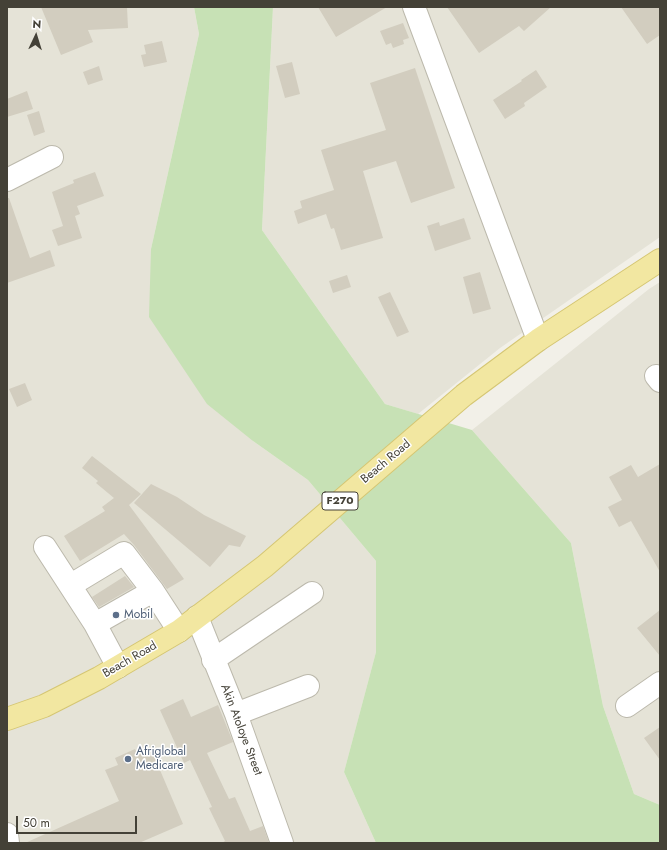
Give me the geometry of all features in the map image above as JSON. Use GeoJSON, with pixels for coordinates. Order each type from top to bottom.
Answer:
{"type":"FeatureCollection","features":[{"type":"Feature","properties":{"kind":"main road","name":"Beach Road"},"geometry":{"type":"LineString","coordinates":[[7,719],[44,706],[99,678],[179,632],[266,566],[464,395],[538,340],[660,260]]}},
{"type":"Feature","properties":{"kind":"street"},"geometry":{"type":"LineString","coordinates":[[414,7],[538,340]]}},
{"type":"Feature","properties":{"kind":"street"},"geometry":{"type":"LineString","coordinates":[[7,180],[52,157]]}},
{"type":"Feature","properties":{"kind":"street"},"geometry":{"type":"LineString","coordinates":[[45,547],[94,624],[118,667]]}},
{"type":"Feature","properties":{"kind":"street"},"geometry":{"type":"LineString","coordinates":[[70,585],[124,553],[153,591],[179,632]]}},
{"type":"Feature","properties":{"kind":"street"},"geometry":{"type":"LineString","coordinates":[[94,624],[153,591]]}},
{"type":"Feature","properties":{"kind":"street"},"geometry":{"type":"LineString","coordinates":[[213,660],[312,593]]}},
{"type":"Feature","properties":{"kind":"street","name":"Akin Atoloye Street"},"geometry":{"type":"LineString","coordinates":[[197,617],[236,714],[282,843]]}},
{"type":"Feature","properties":{"kind":"street"},"geometry":{"type":"LineString","coordinates":[[628,706],[660,683]]}},
{"type":"Feature","properties":{"kind":"street"},"geometry":{"type":"LineString","coordinates":[[236,714],[308,686]]}},
{"type":"Feature","properties":{"kind":"street"},"geometry":{"type":"LineString","coordinates":[[7,834],[8,843]]}},
{"type":"Feature","properties":{"kind":"shaded area"},"geometry":{"type":"Polygon","coordinates":[[[7,7],[194,7],[199,34],[151,249],[253,441],[308,480],[376,561],[376,652],[344,772],[376,843],[7,843],[7,7]]]}},
{"type":"Feature","properties":{"kind":"shaded area"},"geometry":{"type":"Polygon","coordinates":[[[273,7],[660,7],[660,237],[500,348],[418,414],[385,404],[262,230],[273,7]]]}},
{"type":"Feature","properties":{"kind":"shaded area"},"geometry":{"type":"Polygon","coordinates":[[[660,282],[660,805],[634,794],[603,706],[571,543],[472,430],[649,289],[660,282]]]}},
{"type":"Feature","properties":{"kind":"green space"},"geometry":{"type":"Polygon","coordinates":[[[194,7],[273,7],[262,230],[385,404],[472,430],[571,543],[603,706],[634,794],[660,805],[660,843],[376,843],[344,772],[376,652],[376,561],[308,480],[253,441],[207,404],[149,317],[151,249],[199,34],[194,7]]]}},
{"type":"Feature","properties":{"kind":"building"},"geometry":{"type":"Polygon","coordinates":[[[41,7],[127,7],[128,28],[88,30],[93,42],[61,55],[41,7]]]}},
{"type":"Feature","properties":{"kind":"building"},"geometry":{"type":"Polygon","coordinates":[[[318,7],[387,7],[336,37],[318,7]]]}},
{"type":"Feature","properties":{"kind":"building"},"geometry":{"type":"Polygon","coordinates":[[[447,7],[551,7],[524,31],[519,26],[479,53],[447,7]]]}},
{"type":"Feature","properties":{"kind":"building"},"geometry":{"type":"Polygon","coordinates":[[[621,7],[660,7],[660,35],[647,44],[621,7]]]}},
{"type":"Feature","properties":{"kind":"building"},"geometry":{"type":"Polygon","coordinates":[[[403,23],[409,38],[403,40],[404,44],[393,48],[391,43],[386,45],[380,31],[403,23]]]}},
{"type":"Feature","properties":{"kind":"building"},"geometry":{"type":"Polygon","coordinates":[[[162,41],[167,62],[144,67],[141,55],[146,54],[144,45],[162,41]]]}},
{"type":"Feature","properties":{"kind":"building"},"geometry":{"type":"Polygon","coordinates":[[[292,62],[300,94],[285,98],[276,66],[292,62]]]}},
{"type":"Feature","properties":{"kind":"building"},"geometry":{"type":"Polygon","coordinates":[[[99,66],[103,80],[88,85],[83,72],[99,66]]]}},
{"type":"Feature","properties":{"kind":"building"},"geometry":{"type":"Polygon","coordinates":[[[415,68],[455,188],[411,203],[396,161],[363,171],[383,238],[341,250],[334,228],[331,229],[326,214],[298,224],[294,211],[302,208],[300,201],[334,190],[321,150],[386,130],[370,83],[415,68]]]}},
{"type":"Feature","properties":{"kind":"building"},"geometry":{"type":"Polygon","coordinates":[[[536,70],[547,87],[524,103],[525,106],[505,119],[493,100],[536,70]]]}},
{"type":"Feature","properties":{"kind":"building"},"geometry":{"type":"Polygon","coordinates":[[[27,91],[33,109],[7,117],[7,99],[27,91]]]}},
{"type":"Feature","properties":{"kind":"building"},"geometry":{"type":"Polygon","coordinates":[[[39,111],[45,132],[34,136],[27,115],[39,111]]]}},
{"type":"Feature","properties":{"kind":"building"},"geometry":{"type":"Polygon","coordinates":[[[95,172],[104,196],[77,206],[80,214],[75,216],[82,238],[58,246],[52,230],[63,226],[52,192],[74,183],[73,180],[95,172]]]}},
{"type":"Feature","properties":{"kind":"building"},"geometry":{"type":"Polygon","coordinates":[[[7,198],[9,198],[30,258],[50,250],[55,266],[7,283],[7,198]]]}},
{"type":"Feature","properties":{"kind":"building"},"geometry":{"type":"Polygon","coordinates":[[[464,218],[471,239],[435,251],[427,226],[439,222],[440,226],[464,218]]]}},
{"type":"Feature","properties":{"kind":"building"},"geometry":{"type":"Polygon","coordinates":[[[480,272],[491,309],[473,314],[463,277],[480,272]]]}},
{"type":"Feature","properties":{"kind":"building"},"geometry":{"type":"Polygon","coordinates":[[[347,275],[351,287],[333,293],[329,281],[347,275]]]}},
{"type":"Feature","properties":{"kind":"building"},"geometry":{"type":"Polygon","coordinates":[[[390,292],[409,332],[397,337],[378,297],[390,292]]]}},
{"type":"Feature","properties":{"kind":"building"},"geometry":{"type":"Polygon","coordinates":[[[25,383],[32,400],[17,407],[9,389],[25,383]]]}},
{"type":"Feature","properties":{"kind":"building"},"geometry":{"type":"Polygon","coordinates":[[[92,456],[141,494],[129,505],[184,579],[167,589],[124,534],[80,561],[64,536],[105,511],[102,507],[114,498],[96,483],[98,481],[82,468],[92,456]]]}},
{"type":"Feature","properties":{"kind":"building"},"geometry":{"type":"Polygon","coordinates":[[[660,464],[660,572],[631,521],[619,527],[608,507],[622,500],[609,477],[631,465],[638,477],[660,464]]]}},
{"type":"Feature","properties":{"kind":"building"},"geometry":{"type":"Polygon","coordinates":[[[151,484],[177,497],[204,515],[246,536],[240,547],[229,545],[210,567],[134,503],[151,484]]]}},
{"type":"Feature","properties":{"kind":"building"},"geometry":{"type":"Polygon","coordinates":[[[125,576],[134,587],[99,607],[92,597],[125,576]]]}},
{"type":"Feature","properties":{"kind":"building"},"geometry":{"type":"Polygon","coordinates":[[[660,610],[660,656],[637,628],[660,610]]]}},
{"type":"Feature","properties":{"kind":"building"},"geometry":{"type":"Polygon","coordinates":[[[183,699],[191,717],[218,705],[233,742],[207,753],[229,799],[235,797],[250,831],[263,826],[269,843],[222,843],[225,841],[209,808],[212,807],[190,760],[184,763],[160,710],[183,699]]]}},
{"type":"Feature","properties":{"kind":"building"},"geometry":{"type":"Polygon","coordinates":[[[660,727],[660,760],[644,738],[660,727]]]}},
{"type":"Feature","properties":{"kind":"building"},"geometry":{"type":"Polygon","coordinates":[[[135,749],[138,755],[151,749],[183,824],[139,843],[25,843],[119,801],[105,770],[118,765],[115,758],[135,749]]]}},
{"type":"Feature","properties":{"kind":"place","name":"Mobil"},"geometry":{"type":"Point","coordinates":[116,615]}},
{"type":"Feature","properties":{"kind":"place","name":"Afriglobal Medicare"},"geometry":{"type":"Point","coordinates":[128,759]}}]}
